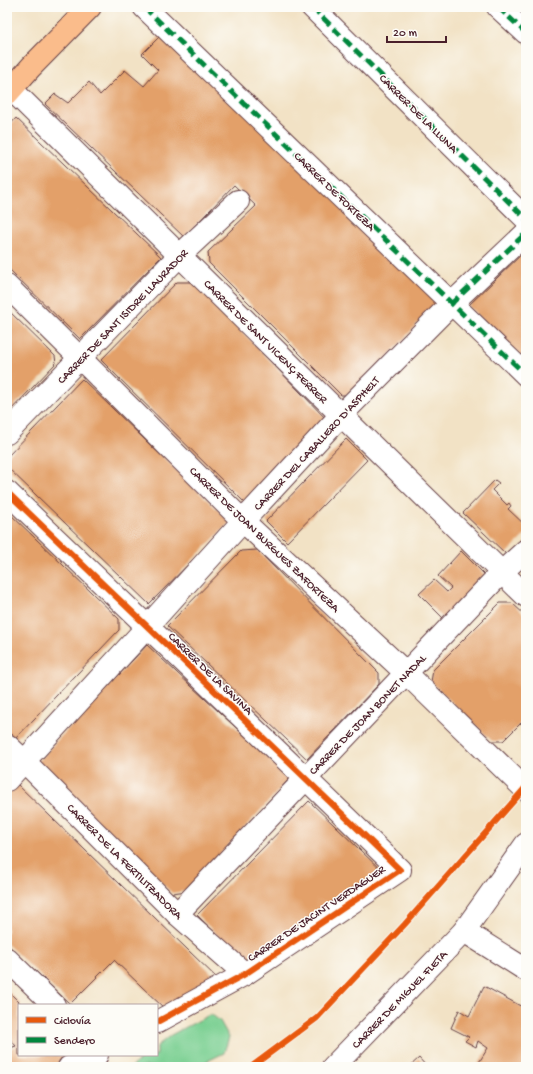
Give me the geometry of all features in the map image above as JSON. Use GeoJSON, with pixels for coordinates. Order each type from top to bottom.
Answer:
{"type":"FeatureCollection","features":[{"type":"Feature","properties":{"kind":"main road"},"geometry":{"type":"LineString","coordinates":[[8,89],[90,7]]}},
{"type":"Feature","properties":{"kind":"street","name":"CARRER DE FORTEZA"},"geometry":{"type":"LineString","coordinates":[[144,7],[526,375]]}},
{"type":"Feature","properties":{"kind":"street","name":"CARRER DE LA LLUNA"},"geometry":{"type":"LineString","coordinates":[[312,7],[526,219]]}},
{"type":"Feature","properties":{"kind":"street"},"geometry":{"type":"LineString","coordinates":[[498,7],[526,33]]}},
{"type":"Feature","properties":{"kind":"street","name":"CARRER DE SANT VICENÇ FERRER"},"geometry":{"type":"LineString","coordinates":[[8,89],[526,596]]}},
{"type":"Feature","properties":{"kind":"street","name":"CARRER DE SANT ISIDRE LLAURADOR"},"geometry":{"type":"LineString","coordinates":[[7,433],[179,256],[238,201]]}},
{"type":"Feature","properties":{"kind":"street","name":"CARRER DEL CABALLERO D'ASPHELT"},"geometry":{"type":"LineString","coordinates":[[7,780],[147,628],[243,520],[341,415],[452,304],[526,233]]}},
{"type":"Feature","properties":{"kind":"street","name":"CARRER DE JOAN BURGUES ZAFORTEZA"},"geometry":{"type":"LineString","coordinates":[[7,286],[243,520],[406,673],[526,790]]}},
{"type":"Feature","properties":{"kind":"street","name":"CARRER DE LA SAVINA"},"geometry":{"type":"LineString","coordinates":[[7,492],[400,870]]}},
{"type":"Feature","properties":{"kind":"street","name":"CARRER DE JOAN BONET NADAL"},"geometry":{"type":"LineString","coordinates":[[177,914],[502,572],[526,550]]}},
{"type":"Feature","properties":{"kind":"street","name":"CARRER DE LA FERTILITZADORA"},"geometry":{"type":"LineString","coordinates":[[7,745],[177,914],[245,974]]}},
{"type":"Feature","properties":{"kind":"street"},"geometry":{"type":"LineString","coordinates":[[526,844],[464,931],[526,970]]}},
{"type":"Feature","properties":{"kind":"street","name":"CARRER DE JACINT VERDAGUER"},"geometry":{"type":"LineString","coordinates":[[158,1021],[245,974],[400,870]]}},
{"type":"Feature","properties":{"kind":"street","name":"CARRER DE MIGUEL FLETA"},"geometry":{"type":"LineString","coordinates":[[333,1067],[464,931]]}},
{"type":"Feature","properties":{"kind":"street"},"geometry":{"type":"LineString","coordinates":[[7,959],[53,1004]]}},
{"type":"Feature","properties":{"kind":"street"},"geometry":{"type":"LineString","coordinates":[[69,1067],[95,1056]]}},
{"type":"Feature","properties":{"kind":"green space"},"geometry":{"type":"Polygon","coordinates":[[[211,1014],[220,1021],[229,1037],[224,1053],[195,1067],[131,1067],[145,1056],[158,1056],[158,1045],[171,1035],[211,1014]]]}},
{"type":"Feature","properties":{"kind":"building"},"geometry":{"type":"Polygon","coordinates":[[[164,32],[439,300],[353,395],[341,395],[209,263],[208,252],[256,206],[234,185],[184,237],[45,104],[55,94],[68,103],[89,82],[100,95],[125,70],[144,86],[158,70],[142,54],[164,32]]]}},
{"type":"Feature","properties":{"kind":"building"},"geometry":{"type":"Polygon","coordinates":[[[16,118],[161,257],[80,339],[7,267],[7,128],[16,118]]]}},
{"type":"Feature","properties":{"kind":"building"},"geometry":{"type":"Polygon","coordinates":[[[526,250],[526,362],[468,306],[526,250]]]}},
{"type":"Feature","properties":{"kind":"building"},"geometry":{"type":"Polygon","coordinates":[[[177,282],[194,282],[328,421],[246,504],[101,360],[177,282]]]}},
{"type":"Feature","properties":{"kind":"building"},"geometry":{"type":"Polygon","coordinates":[[[7,309],[55,356],[56,363],[7,414],[7,309]]]}},
{"type":"Feature","properties":{"kind":"building"},"geometry":{"type":"Polygon","coordinates":[[[82,379],[230,522],[149,604],[7,467],[7,457],[82,379]]]}},
{"type":"Feature","properties":{"kind":"building"},"geometry":{"type":"Polygon","coordinates":[[[346,439],[367,460],[287,542],[266,521],[346,439]]]}},
{"type":"Feature","properties":{"kind":"building"},"geometry":{"type":"Polygon","coordinates":[[[495,480],[499,483],[492,490],[507,505],[509,503],[511,506],[508,509],[526,526],[526,534],[506,554],[463,513],[495,480]]]}},
{"type":"Feature","properties":{"kind":"building"},"geometry":{"type":"Polygon","coordinates":[[[7,511],[119,619],[119,630],[14,740],[7,733],[7,511]]]}},
{"type":"Feature","properties":{"kind":"building"},"geometry":{"type":"Polygon","coordinates":[[[257,550],[379,673],[379,684],[307,759],[167,626],[241,551],[257,550]]]}},
{"type":"Feature","properties":{"kind":"building"},"geometry":{"type":"Polygon","coordinates":[[[461,551],[485,575],[444,619],[419,594],[434,580],[447,592],[451,588],[438,576],[461,551]]]}},
{"type":"Feature","properties":{"kind":"building"},"geometry":{"type":"Polygon","coordinates":[[[500,603],[512,603],[526,616],[526,718],[503,741],[492,741],[431,682],[433,670],[500,603]]]}},
{"type":"Feature","properties":{"kind":"building"},"geometry":{"type":"Polygon","coordinates":[[[147,645],[290,778],[187,891],[172,893],[37,762],[147,645]]]}},
{"type":"Feature","properties":{"kind":"building"},"geometry":{"type":"Polygon","coordinates":[[[17,784],[222,983],[167,1011],[114,960],[70,1004],[7,944],[7,794],[17,784]]]}},
{"type":"Feature","properties":{"kind":"building"},"geometry":{"type":"Polygon","coordinates":[[[309,801],[384,873],[248,965],[197,915],[309,801]]]}},
{"type":"Feature","properties":{"kind":"building"},"geometry":{"type":"Polygon","coordinates":[[[484,986],[526,1009],[526,1067],[476,1067],[488,1048],[478,1041],[476,1047],[465,1041],[469,1037],[451,1028],[459,1010],[469,1016],[484,986]]]}},
{"type":"Feature","properties":{"kind":"building"},"geometry":{"type":"Polygon","coordinates":[[[7,990],[21,1004],[18,1004],[18,1056],[68,1056],[68,1063],[57,1067],[7,1067],[7,1049],[16,1046],[7,1036],[7,990]]]}},
{"type":"Feature","properties":{"kind":"building"},"geometry":{"type":"Polygon","coordinates":[[[419,1058],[427,1067],[409,1067],[419,1058]]]}},
{"type":"Feature","properties":{"kind":"marked path"},"geometry":{"type":"LineString","coordinates":[[144,7],[526,375]]}},
{"type":"Feature","properties":{"kind":"marked path"},"geometry":{"type":"LineString","coordinates":[[312,7],[526,219]]}},
{"type":"Feature","properties":{"kind":"marked path"},"geometry":{"type":"LineString","coordinates":[[498,7],[526,33]]}},
{"type":"Feature","properties":{"kind":"marked path"},"geometry":{"type":"LineString","coordinates":[[451,304],[526,233]]}},
{"type":"Feature","properties":{"kind":"cycle path"},"geometry":{"type":"LineString","coordinates":[[7,492],[400,870],[245,974],[158,1021]]}},
{"type":"Feature","properties":{"kind":"cycle path"},"geometry":{"type":"LineString","coordinates":[[251,1067],[317,1018],[405,924],[526,787]]}}]}
